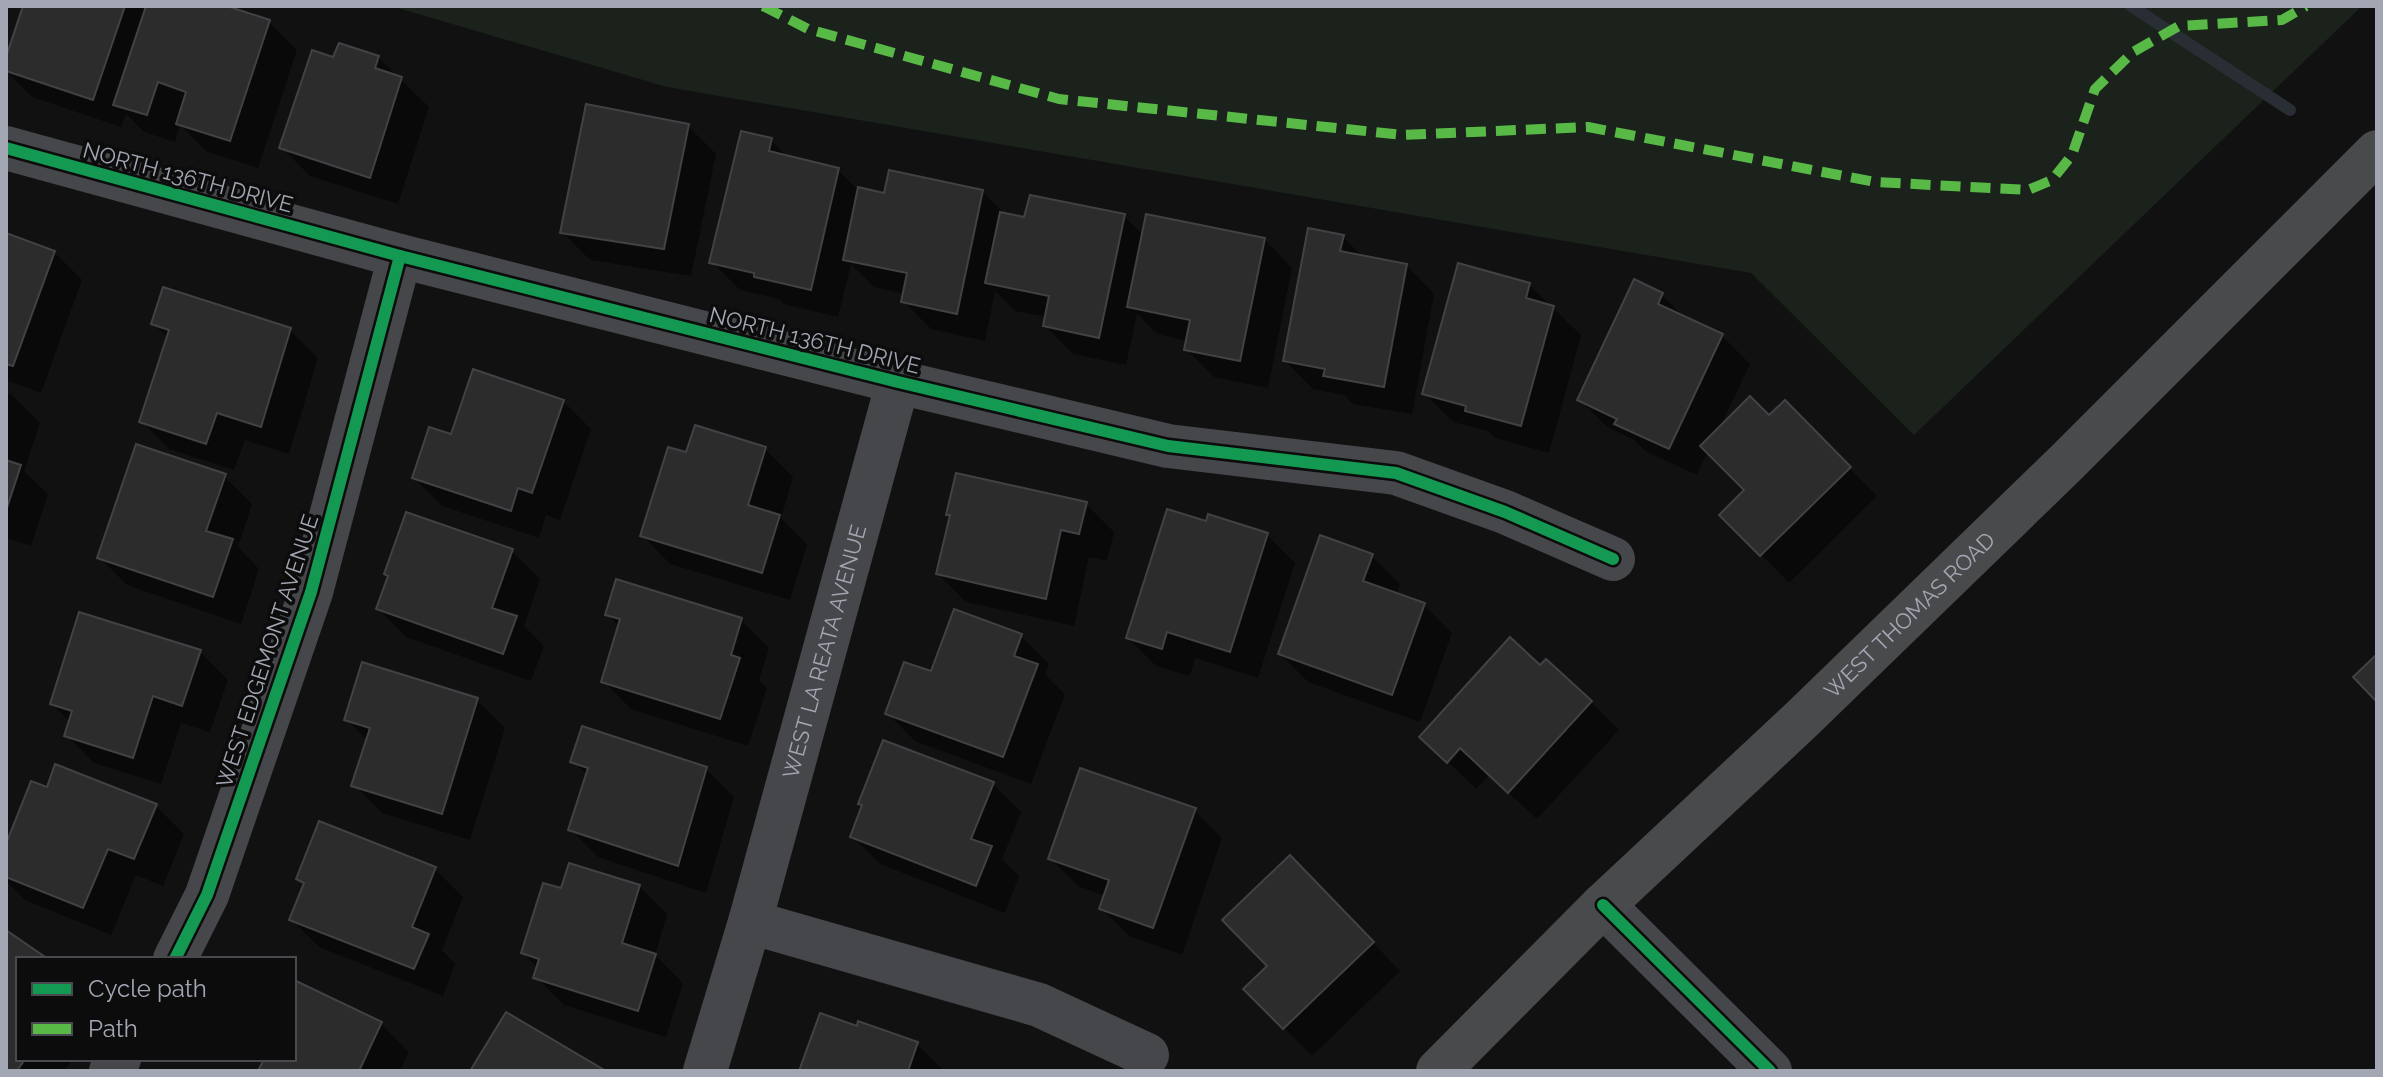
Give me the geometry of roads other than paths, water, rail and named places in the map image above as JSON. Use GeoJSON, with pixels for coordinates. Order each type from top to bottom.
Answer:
{"type":"FeatureCollection","features":[{"type":"Feature","properties":{"kind":"main road","name":"WEST THOMAS ROAD"},"geometry":{"type":"LineString","coordinates":[[1438,1071],[1603,905],[1802,719],[2067,462],[2377,152]]}},
{"type":"Feature","properties":{"kind":"street","name":"NORTH 136TH DRIVE"},"geometry":{"type":"LineString","coordinates":[[6,148],[400,256],[898,382],[1168,446],[1396,473],[1505,512],[1613,559]]}},
{"type":"Feature","properties":{"kind":"street","name":"WEST EDGEMONT AVENUE"},"geometry":{"type":"LineString","coordinates":[[176,957],[207,895],[311,592],[400,256]]}},
{"type":"Feature","properties":{"kind":"street","name":"WEST LA REATA AVENUE"},"geometry":{"type":"LineString","coordinates":[[705,1071],[750,922],[898,382]]}},
{"type":"Feature","properties":{"kind":"street"},"geometry":{"type":"LineString","coordinates":[[1603,905],[1770,1071]]}},
{"type":"Feature","properties":{"kind":"street"},"geometry":{"type":"LineString","coordinates":[[750,922],[1039,1005],[1147,1055]]}},
{"type":"Feature","properties":{"kind":"waterway"},"geometry":{"type":"LineString","coordinates":[[2131,6],[2290,110]]}}]}
